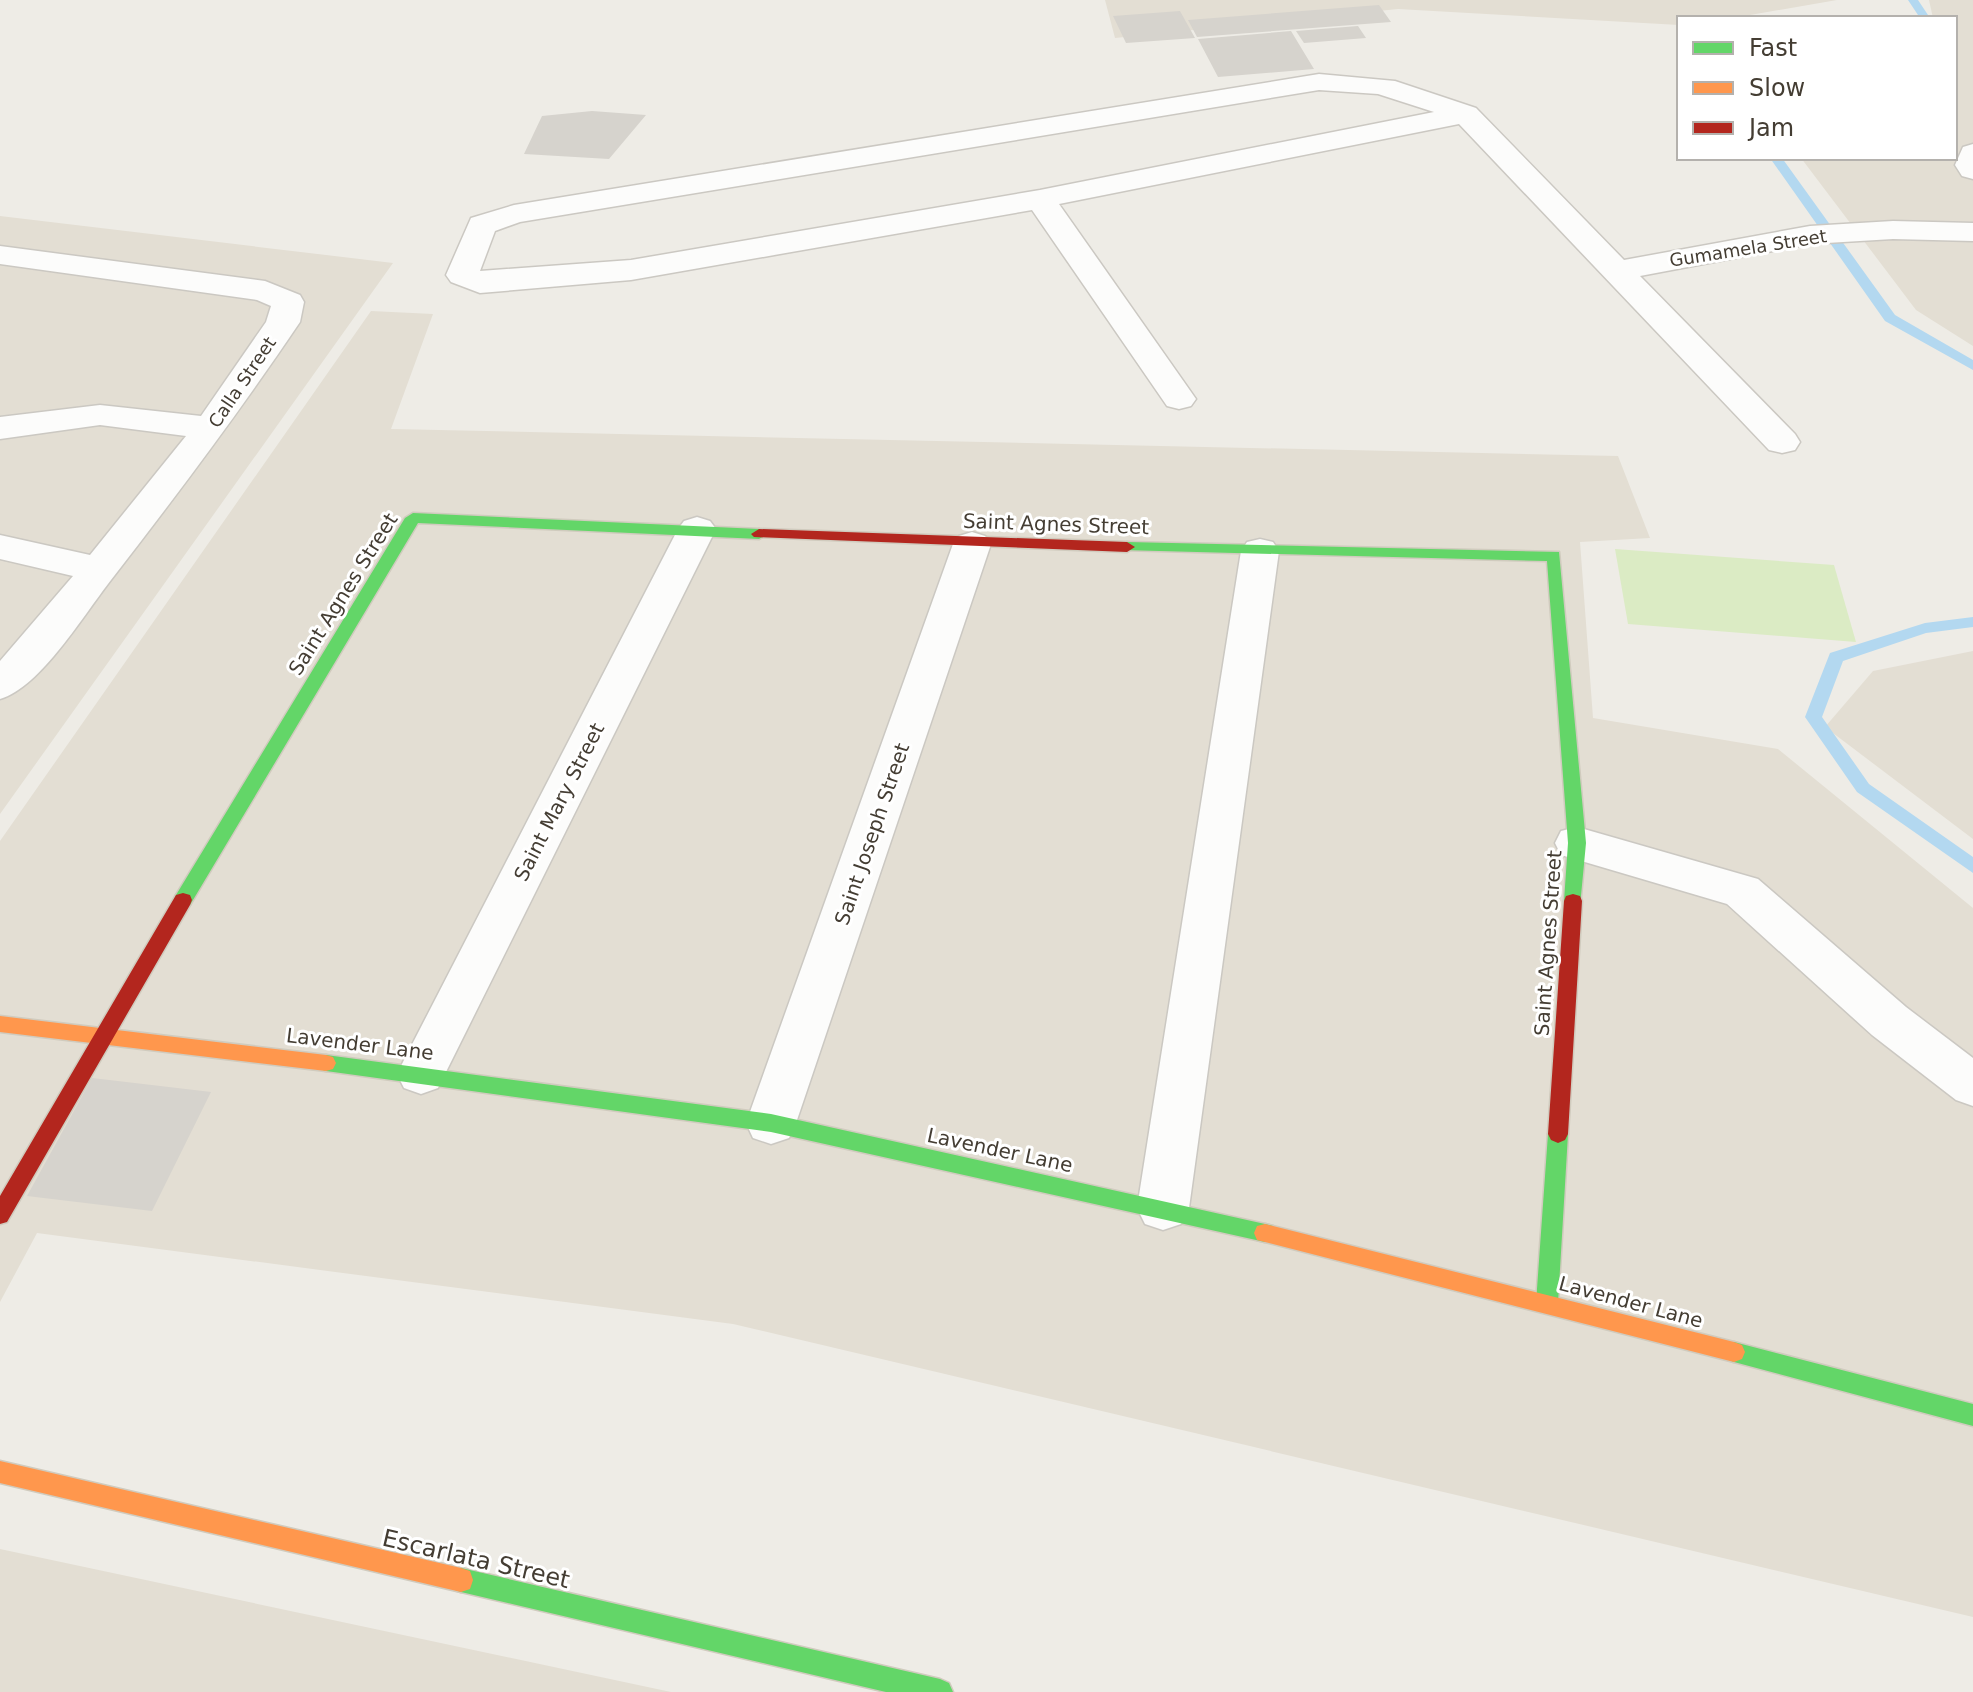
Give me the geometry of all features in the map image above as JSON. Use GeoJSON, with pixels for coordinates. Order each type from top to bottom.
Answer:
{"type":"FeatureCollection","features":[{"type":"Feature","properties":{"kind":"street"},"geometry":{"type":"LineString","coordinates":[[1466,114],[1040,199],[631,270],[480,283],[462,275],[482,225],[514,214],[1319,82],[1360,82],[1400,88],[1466,114],[1782,442]]}},
{"type":"Feature","properties":{"kind":"street"},"geometry":{"type":"LineString","coordinates":[[1973,153],[1970,165],[1973,170]]}},
{"type":"Feature","properties":{"kind":"street"},"geometry":{"type":"LineString","coordinates":[[1040,199],[1179,399]]}},
{"type":"Feature","properties":{"kind":"street","name":"Gumamela Street"},"geometry":{"type":"LineString","coordinates":[[1619,270],[1810,235],[1893,230],[1973,232]]}},
{"type":"Feature","properties":{"kind":"street","name":"Calla Street"},"geometry":{"type":"LineString","coordinates":[[0,255],[265,291],[288,302],[283,322],[211,428],[37,648],[0,685]]}},
{"type":"Feature","properties":{"kind":"street"},"geometry":{"type":"LineString","coordinates":[[0,428],[100,415],[211,428]]}},
{"type":"Feature","properties":{"kind":"street","name":"Saint Agnes Street"},"geometry":{"type":"LineString","coordinates":[[102,1036],[413,518],[972,544],[1554,556],[1577,843],[1547,1303]]}},
{"type":"Feature","properties":{"kind":"street","name":"Saint Mary Street"},"geometry":{"type":"LineString","coordinates":[[421,1074],[697,529]]}},
{"type":"Feature","properties":{"kind":"street","name":"Saint Joseph Street"},"geometry":{"type":"LineString","coordinates":[[771,1123],[972,544]]}},
{"type":"Feature","properties":{"kind":"street"},"geometry":{"type":"LineString","coordinates":[[0,547],[97,569]]}},
{"type":"Feature","properties":{"kind":"street"},"geometry":{"type":"LineString","coordinates":[[1163,1208],[1260,551]]}},
{"type":"Feature","properties":{"kind":"street"},"geometry":{"type":"LineString","coordinates":[[1577,843],[1742,891],[1889,1021],[1973,1086]]}},
{"type":"Feature","properties":{"kind":"street","name":"Lavender Lane"},"geometry":{"type":"LineString","coordinates":[[0,1024],[421,1074],[771,1123],[1163,1208],[1547,1303],[1973,1415]]}},
{"type":"Feature","properties":{"kind":"street"},"geometry":{"type":"LineString","coordinates":[[0,1215],[102,1036]]}},
{"type":"Feature","properties":{"kind":"street","name":"Escarlata Street"},"geometry":{"type":"LineString","coordinates":[[0,1472],[940,1692]]}},
{"type":"Feature","properties":{"kind":"shaded area"},"geometry":{"type":"Polygon","coordinates":[[[1105,0],[1837,0],[1745,16],[1677,16],[1677,25],[1398,9],[1115,38],[1105,0]]]}},
{"type":"Feature","properties":{"kind":"shaded area"},"geometry":{"type":"Polygon","coordinates":[[[1929,0],[1973,0],[1973,346],[1916,310],[1803,160],[1957,160],[1957,16],[1933,16],[1929,0]]]}},
{"type":"Feature","properties":{"kind":"shaded area"},"geometry":{"type":"Polygon","coordinates":[[[0,216],[393,263],[0,814],[0,216]]]}},
{"type":"Feature","properties":{"kind":"shaded area"},"geometry":{"type":"Polygon","coordinates":[[[371,311],[433,314],[391,429],[1618,456],[1650,538],[1580,542],[1593,718],[1778,749],[1973,908],[1973,1617],[733,1324],[37,1233],[0,1302],[0,841],[371,311]]]}},
{"type":"Feature","properties":{"kind":"shaded area"},"geometry":{"type":"Polygon","coordinates":[[[1973,651],[1973,839],[1825,727],[1873,671],[1973,651]]]}},
{"type":"Feature","properties":{"kind":"shaded area"},"geometry":{"type":"Polygon","coordinates":[[[0,1549],[671,1692],[0,1692],[0,1549]]]}},
{"type":"Feature","properties":{"kind":"green space"},"geometry":{"type":"Polygon","coordinates":[[[1615,549],[1834,565],[1856,642],[1628,624],[1615,549]]]}},
{"type":"Feature","properties":{"kind":"building"},"geometry":{"type":"Polygon","coordinates":[[[1379,5],[1391,22],[1197,37],[1188,20],[1379,5]]]}},
{"type":"Feature","properties":{"kind":"building"},"geometry":{"type":"Polygon","coordinates":[[[1180,11],[1195,38],[1126,43],[1113,16],[1180,11]]]}},
{"type":"Feature","properties":{"kind":"building"},"geometry":{"type":"Polygon","coordinates":[[[1358,26],[1366,38],[1304,43],[1296,31],[1358,26]]]}},
{"type":"Feature","properties":{"kind":"building"},"geometry":{"type":"Polygon","coordinates":[[[1291,31],[1314,69],[1218,77],[1198,39],[1291,31]]]}},
{"type":"Feature","properties":{"kind":"building"},"geometry":{"type":"Polygon","coordinates":[[[592,111],[646,115],[609,159],[524,154],[542,116],[592,111]]]}},
{"type":"Feature","properties":{"kind":"building"},"geometry":{"type":"Polygon","coordinates":[[[92,1078],[211,1092],[152,1211],[27,1196],[92,1078]]]}},
{"type":"Feature","properties":{"kind":"waterway"},"geometry":{"type":"LineString","coordinates":[[1913,0],[1924,16]]}},
{"type":"Feature","properties":{"kind":"waterway"},"geometry":{"type":"LineString","coordinates":[[1777,160],[1890,318],[1973,366]]}},
{"type":"Feature","properties":{"kind":"waterway"},"geometry":{"type":"LineString","coordinates":[[1973,622],[1925,628],[1836,657],[1813,717],[1863,788],[1973,866]]}},
{"type":"Feature","properties":{"kind":"traffic: fast"},"geometry":{"type":"LineString","coordinates":[[183,900],[413,518],[759,534]]}},
{"type":"Feature","properties":{"kind":"traffic: fast"},"geometry":{"type":"LineString","coordinates":[[1127,547],[1554,556],[1577,843],[1573,901]]}},
{"type":"Feature","properties":{"kind":"traffic: fast"},"geometry":{"type":"LineString","coordinates":[[326,1063],[771,1123],[1265,1233]]}},
{"type":"Feature","properties":{"kind":"traffic: fast"},"geometry":{"type":"LineString","coordinates":[[1547,1303],[1558,1134]]}},
{"type":"Feature","properties":{"kind":"traffic: fast"},"geometry":{"type":"LineString","coordinates":[[1734,1352],[1973,1415]]}},
{"type":"Feature","properties":{"kind":"traffic: fast"},"geometry":{"type":"LineString","coordinates":[[461,1580],[940,1692]]}},
{"type":"Feature","properties":{"kind":"traffic: slow"},"geometry":{"type":"LineString","coordinates":[[0,1024],[326,1063]]}},
{"type":"Feature","properties":{"kind":"traffic: slow"},"geometry":{"type":"LineString","coordinates":[[1265,1233],[1734,1352]]}},
{"type":"Feature","properties":{"kind":"traffic: slow"},"geometry":{"type":"LineString","coordinates":[[0,1472],[461,1580]]}},
{"type":"Feature","properties":{"kind":"traffic: jam"},"geometry":{"type":"LineString","coordinates":[[759,534],[1127,547]]}},
{"type":"Feature","properties":{"kind":"traffic: jam"},"geometry":{"type":"LineString","coordinates":[[0,1215],[183,900]]}},
{"type":"Feature","properties":{"kind":"traffic: jam"},"geometry":{"type":"LineString","coordinates":[[1558,1134],[1573,901]]}}]}
